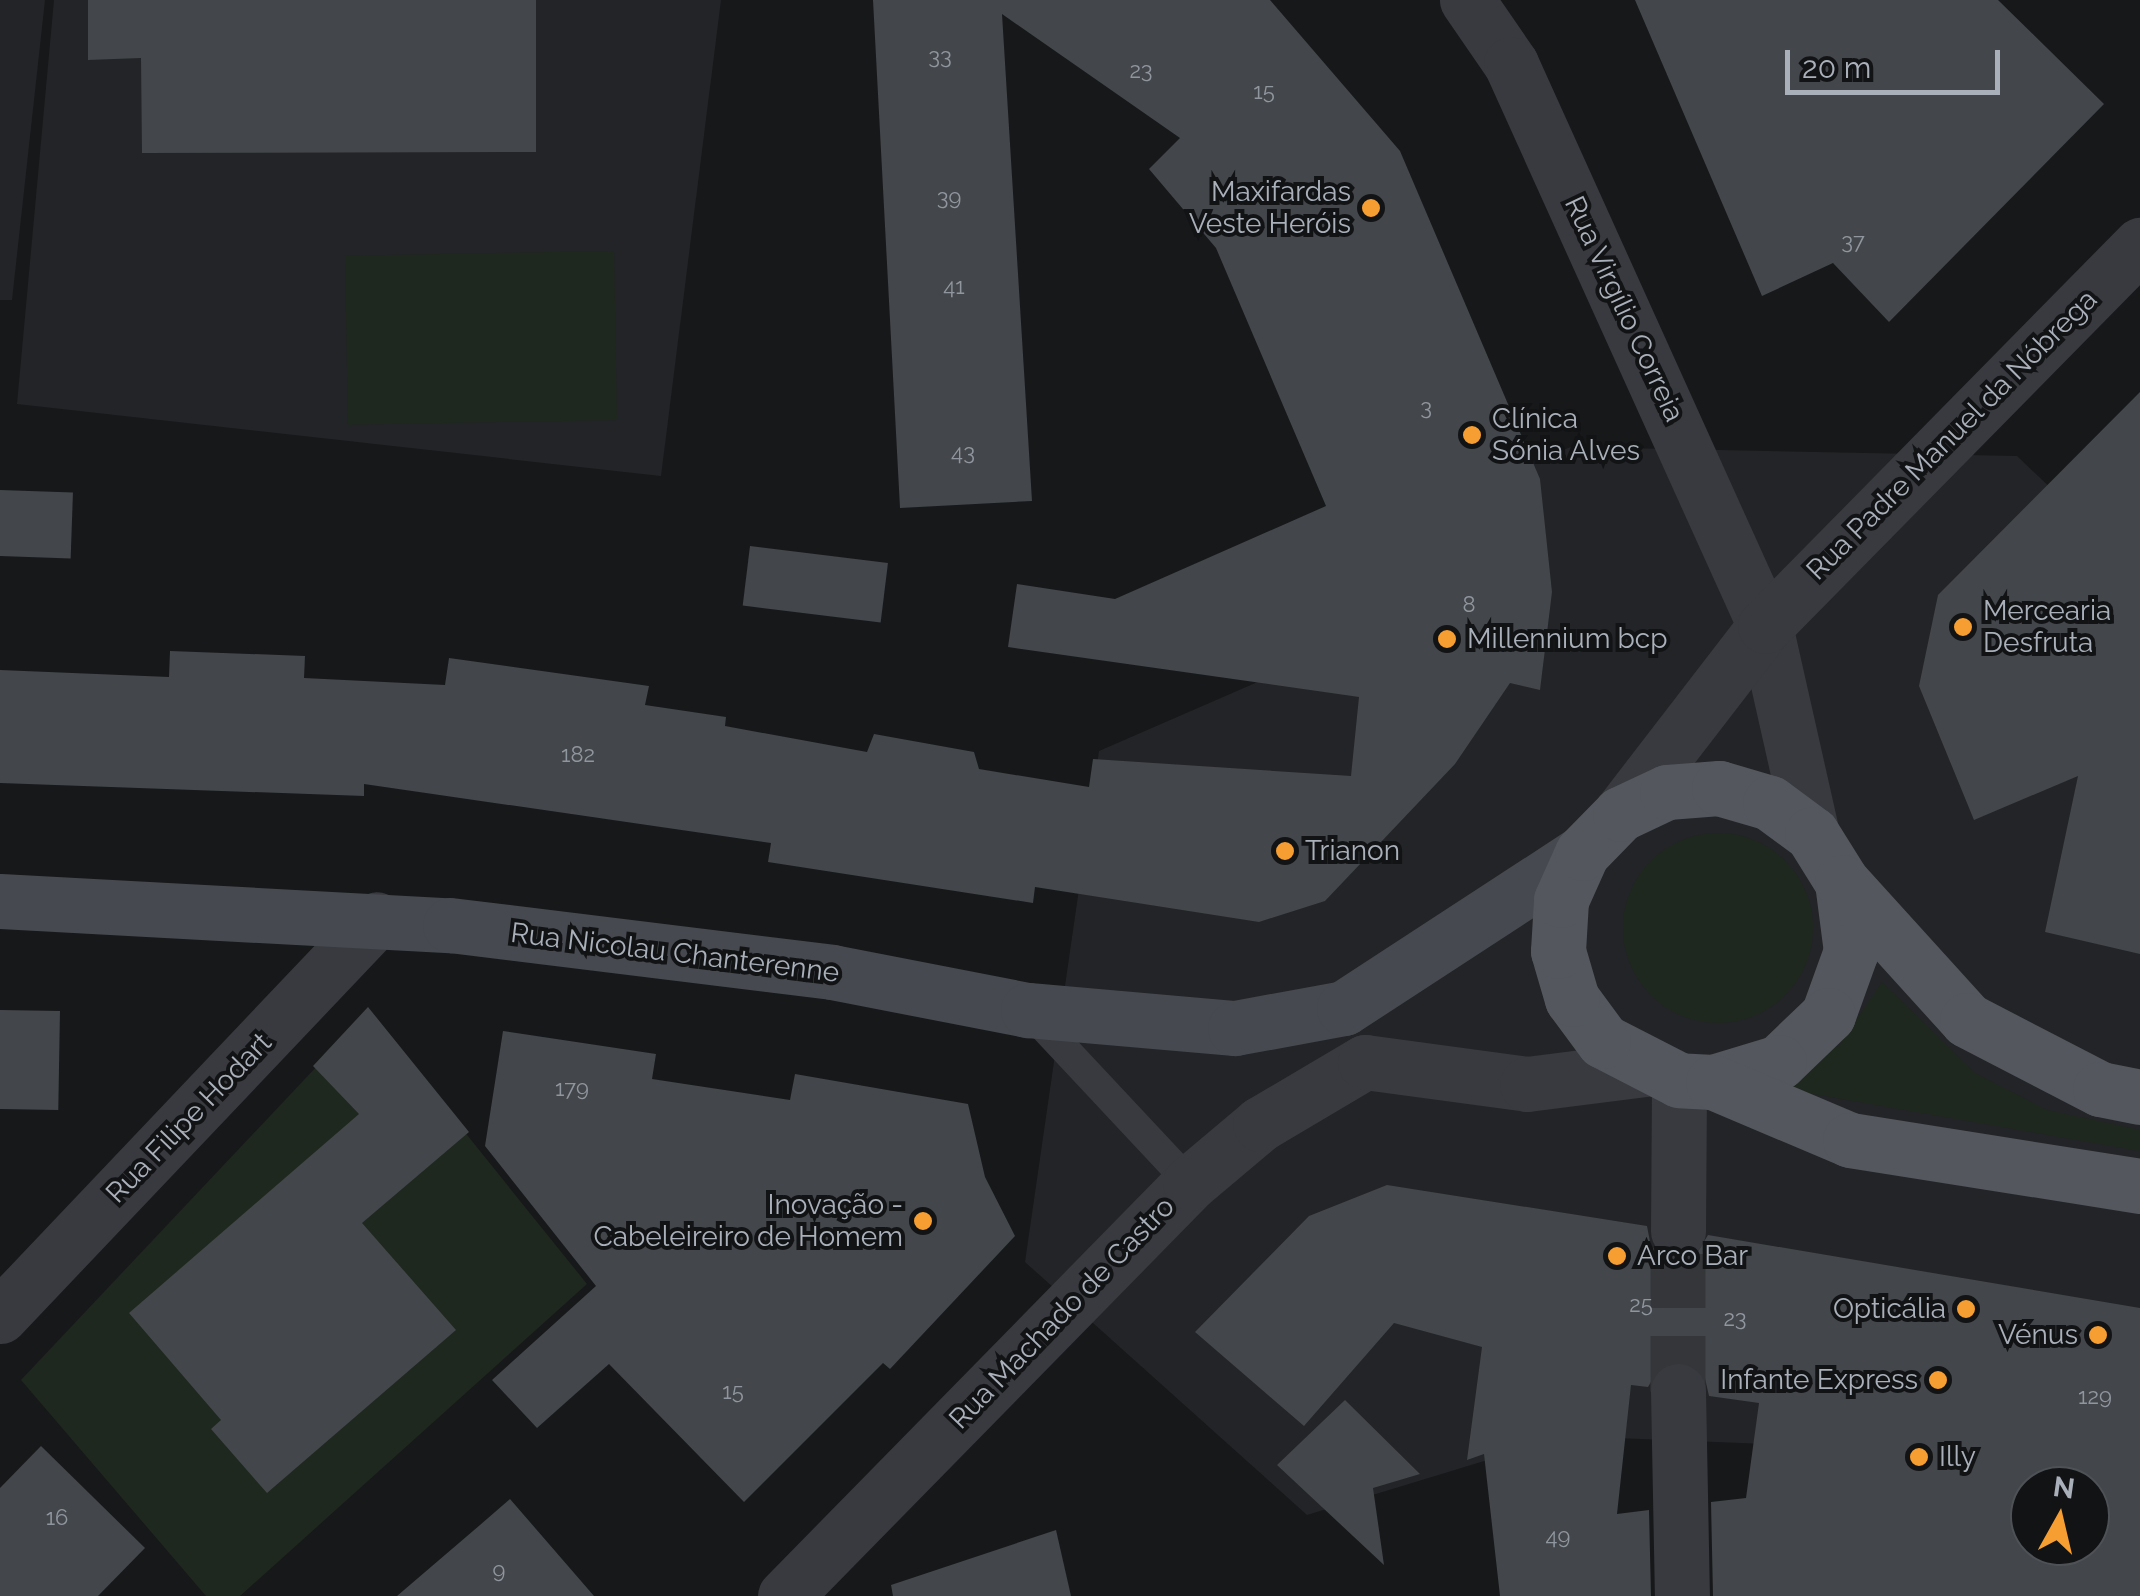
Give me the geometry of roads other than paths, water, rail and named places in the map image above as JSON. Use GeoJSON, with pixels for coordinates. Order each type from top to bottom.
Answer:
{"type":"FeatureCollection","features":[{"type":"Feature","properties":{"kind":"main road"},"geometry":{"type":"LineString","coordinates":[[2140,1097],[2100,1089],[1967,1020],[1842,882],[1812,834],[1770,803],[1719,788],[1667,792],[1620,814],[1582,853],[1561,900],[1558,951],[1572,999],[1602,1041],[1679,1077],[1850,1140],[2140,1186]]}},
{"type":"Feature","properties":{"kind":"main road"},"geometry":{"type":"LineString","coordinates":[[1679,1077],[1779,1062],[1828,1015],[1851,951],[1842,882]]}},
{"type":"Feature","properties":{"kind":"street","name":"Rua Virgílio Correia"},"geometry":{"type":"LineString","coordinates":[[1467,0],[1511,64],[1765,626],[1812,834]]}},
{"type":"Feature","properties":{"kind":"street","name":"Rua Padre Manuel da Nóbrega"},"geometry":{"type":"LineString","coordinates":[[1620,814],[1765,626],[2140,245]]}},
{"type":"Feature","properties":{"kind":"street","name":"Rua Nicolau Chanterenne"},"geometry":{"type":"LineString","coordinates":[[0,901],[377,918],[832,972],[1028,1010],[1234,1028],[1344,1008],[1582,853]]}},
{"type":"Feature","properties":{"kind":"street","name":"Rua Filipe Hodart"},"geometry":{"type":"LineString","coordinates":[[0,1316],[377,918]]}},
{"type":"Feature","properties":{"kind":"street","name":"Rua Machado de Castro"},"geometry":{"type":"LineString","coordinates":[[785,1596],[1190,1183],[1260,1124],[1364,1062],[1527,1084],[1679,1077]]}},
{"type":"Feature","properties":{"kind":"street"},"geometry":{"type":"LineString","coordinates":[[1678,1231],[1679,1077]]}},
{"type":"Feature","properties":{"kind":"street"},"geometry":{"type":"LineString","coordinates":[[1678,1391],[1682,1596]]}},
{"type":"Feature","properties":{"kind":"lane"},"geometry":{"type":"LineString","coordinates":[[1028,1010],[1190,1183]]}},
{"type":"Feature","properties":{"kind":"tunnel"},"geometry":{"type":"LineString","coordinates":[[1678,1231],[1678,1391]]}},
{"type":"Feature","properties":{"kind":"place","name":"Maxifardas Veste Heróis"},"geometry":{"type":"Point","coordinates":[1371,208]}},
{"type":"Feature","properties":{"kind":"place","name":"Clínica Sónia Alves"},"geometry":{"type":"Point","coordinates":[1472,435]}},
{"type":"Feature","properties":{"kind":"place","name":"Mercearia Desfruta"},"geometry":{"type":"Point","coordinates":[1963,627]}},
{"type":"Feature","properties":{"kind":"place","name":"Millennium bcp"},"geometry":{"type":"Point","coordinates":[1447,639]}},
{"type":"Feature","properties":{"kind":"place","name":"Trianon"},"geometry":{"type":"Point","coordinates":[1285,851]}},
{"type":"Feature","properties":{"kind":"place","name":"Inovação - Cabeleireiro de Homem"},"geometry":{"type":"Point","coordinates":[923,1221]}},
{"type":"Feature","properties":{"kind":"place","name":"Arco Bar"},"geometry":{"type":"Point","coordinates":[1617,1256]}},
{"type":"Feature","properties":{"kind":"place","name":"Opticália"},"geometry":{"type":"Point","coordinates":[1966,1309]}},
{"type":"Feature","properties":{"kind":"place","name":"Vénus"},"geometry":{"type":"Point","coordinates":[2098,1335]}},
{"type":"Feature","properties":{"kind":"place","name":"Infante Express"},"geometry":{"type":"Point","coordinates":[1938,1380]}},
{"type":"Feature","properties":{"kind":"place","name":"Illy"},"geometry":{"type":"Point","coordinates":[1919,1457]}}]}
